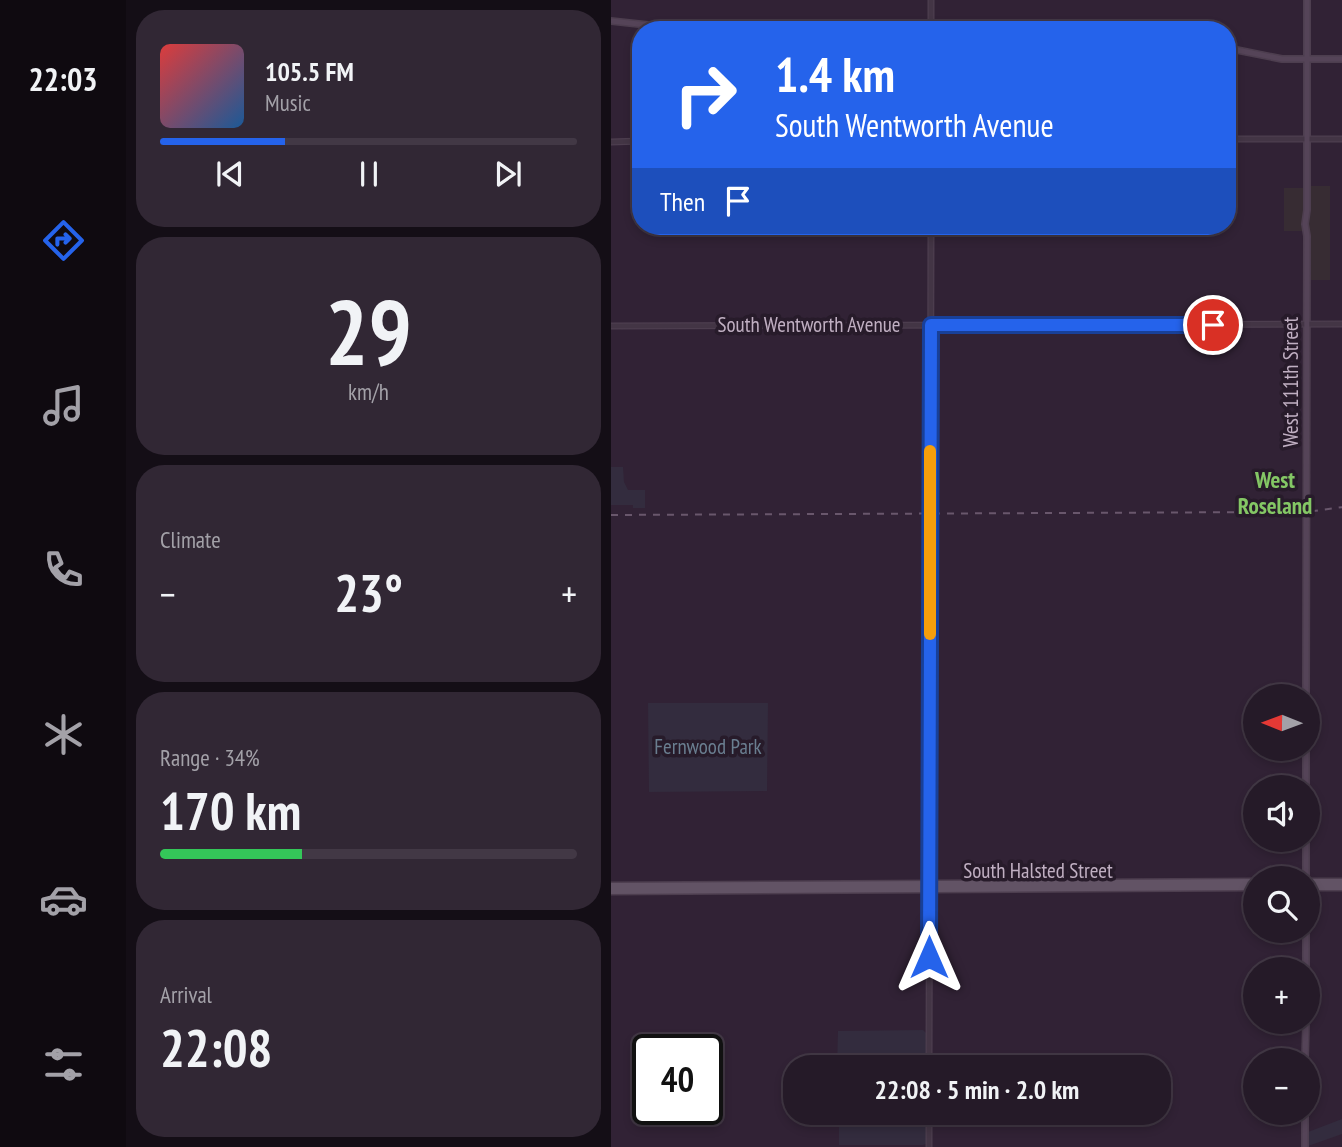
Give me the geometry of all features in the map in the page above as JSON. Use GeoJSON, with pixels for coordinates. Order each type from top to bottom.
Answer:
{"type":"FeatureCollection","features":[{"type":"Feature","properties":{"kind":"main road","name":"West 111th Street"},"geometry":{"type":"LineString","coordinates":[[1306,684],[1309,226],[1307,0]]}},
{"type":"Feature","properties":{"kind":"main road"},"geometry":{"type":"LineString","coordinates":[[611,21],[632,23]]}},
{"type":"Feature","properties":{"kind":"main road"},"geometry":{"type":"LineString","coordinates":[[1236,50],[1275,58],[1342,59]]}},
{"type":"Feature","properties":{"kind":"main road"},"geometry":{"type":"LineString","coordinates":[[1320,883],[1342,884]]}},
{"type":"Feature","properties":{"kind":"main road","name":"South Halsted Street"},"geometry":{"type":"LineString","coordinates":[[611,888],[1243,885]]}},
{"type":"Feature","properties":{"kind":"main road"},"geometry":{"type":"LineString","coordinates":[[1305,1125],[1305,1147]]}},
{"type":"Feature","properties":{"kind":"street"},"geometry":{"type":"LineString","coordinates":[[931,0],[931,21]]}},
{"type":"Feature","properties":{"kind":"street"},"geometry":{"type":"LineString","coordinates":[[1236,139],[1342,139]]}},
{"type":"Feature","properties":{"kind":"street"},"geometry":{"type":"LineString","coordinates":[[611,142],[632,141]]}},
{"type":"Feature","properties":{"kind":"street"},"geometry":{"type":"LineString","coordinates":[[929,1055],[931,235]]}},
{"type":"Feature","properties":{"kind":"street","name":"South Wentworth Avenue"},"geometry":{"type":"LineString","coordinates":[[611,326],[1342,324]]}},
{"type":"Feature","properties":{"kind":"street"},"geometry":{"type":"LineString","coordinates":[[929,1125],[929,1147]]}},
{"type":"Feature","properties":{"kind":"shaded area"},"geometry":{"type":"Polygon","coordinates":[[[1330,186],[1330,280],[1309,280],[1309,231],[1284,231],[1284,188],[1330,186]]]}},
{"type":"Feature","properties":{"kind":"green space"},"geometry":{"type":"Polygon","coordinates":[[[611,467],[623,467],[624,482],[628,490],[645,490],[645,508],[611,505],[611,467]]]}},
{"type":"Feature","properties":{"kind":"green space","name":"Fernwood Park"},"geometry":{"type":"Polygon","coordinates":[[[648,703],[768,703],[767,791],[649,792],[648,703]]]}},
{"type":"Feature","properties":{"kind":"green space"},"geometry":{"type":"Polygon","coordinates":[[[923,1030],[927,1034],[927,1055],[837,1055],[838,1031],[923,1030]]]}},
{"type":"Feature","properties":{"kind":"green space"},"geometry":{"type":"Polygon","coordinates":[[[1342,1119],[1342,1134],[1308,1146],[1308,1132],[1342,1119]]]}},
{"type":"Feature","properties":{"kind":"green space"},"geometry":{"type":"Polygon","coordinates":[[[839,1125],[927,1125],[926,1144],[923,1145],[839,1145],[839,1125]]]}},
{"type":"Feature","properties":{"kind":"railway"},"geometry":{"type":"LineString","coordinates":[[611,515],[1306,512],[1343,507]]}},
{"type":"Feature","properties":{"kind":"slow traffic"},"geometry":{"type":"LineString","coordinates":[[930,451],[930,634]]}},
{"type":"Feature","properties":{"kind":"district","name":"West Roseland"},"geometry":{"type":"Point","coordinates":[1275,493]}},
{"type":"Feature","properties":{"kind":"route"},"geometry":{"type":"LineString","coordinates":[[929,957],[931,325],[1213,325]]}}]}
